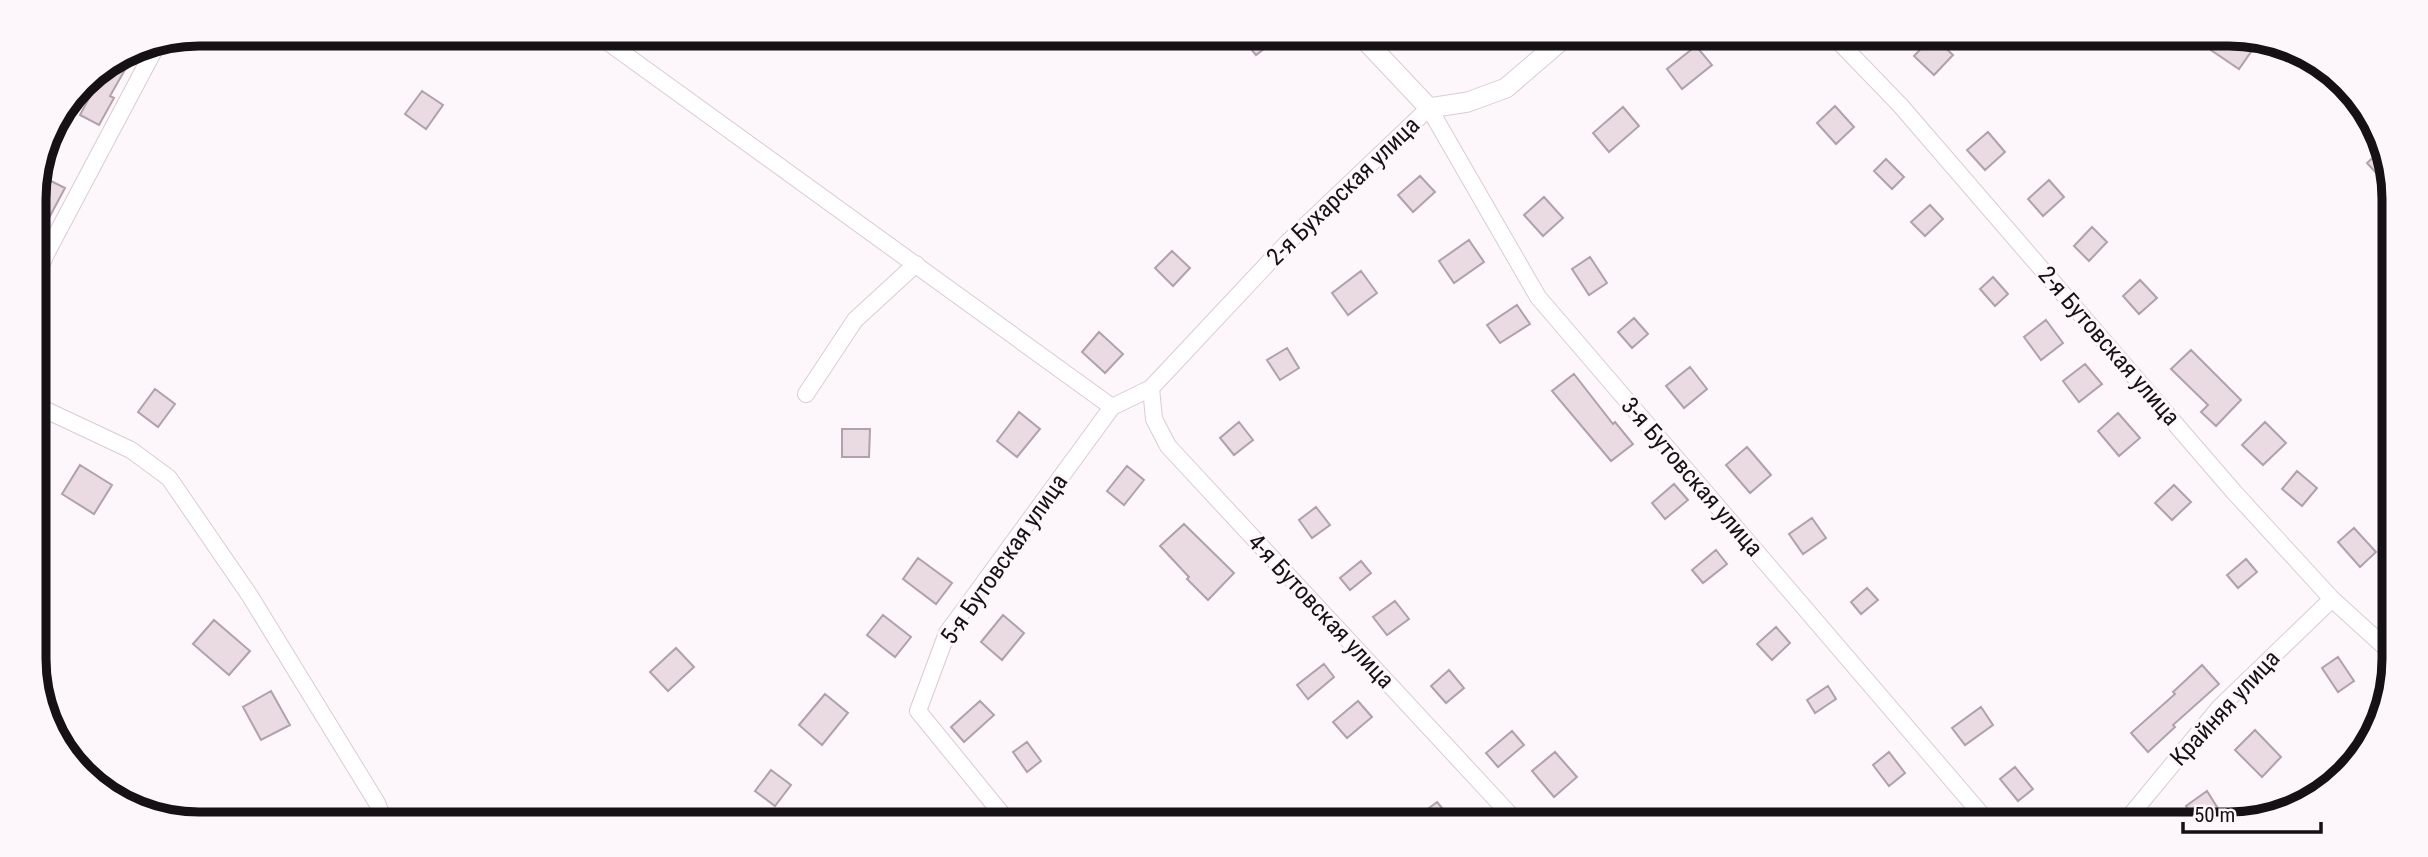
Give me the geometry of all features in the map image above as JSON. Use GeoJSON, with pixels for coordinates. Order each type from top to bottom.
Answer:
{"type":"FeatureCollection","features":[{"type":"Feature","properties":{"kind":"street"},"geometry":{"type":"LineString","coordinates":[[613,46],[1112,407]]}},
{"type":"Feature","properties":{"kind":"street"},"geometry":{"type":"LineString","coordinates":[[1371,46],[1429,108]]}},
{"type":"Feature","properties":{"kind":"street","name":"2-я Бухарская улица"},"geometry":{"type":"LineString","coordinates":[[1151,388],[1286,244],[1429,108],[1468,102],[1506,88],[1555,46]]}},
{"type":"Feature","properties":{"kind":"street","name":"2-я Бутовская улица"},"geometry":{"type":"LineString","coordinates":[[1843,46],[1900,104],[2234,492],[2332,599],[2382,644]]}},
{"type":"Feature","properties":{"kind":"street"},"geometry":{"type":"LineString","coordinates":[[46,254],[153,53]]}},
{"type":"Feature","properties":{"kind":"street","name":"3-я Бутовская улица"},"geometry":{"type":"LineString","coordinates":[[1429,108],[1538,297],[1979,811]]}},
{"type":"Feature","properties":{"kind":"street"},"geometry":{"type":"LineString","coordinates":[[806,394],[855,320],[916,264]]}},
{"type":"Feature","properties":{"kind":"street","name":"5-я Бутовская улица"},"geometry":{"type":"LineString","coordinates":[[1001,812],[918,711],[947,633],[1112,407],[1151,388]]}},
{"type":"Feature","properties":{"kind":"street","name":"4-я Бутовская улица"},"geometry":{"type":"LineString","coordinates":[[1151,388],[1154,419],[1168,446],[1507,811]]}},
{"type":"Feature","properties":{"kind":"street"},"geometry":{"type":"LineString","coordinates":[[46,410],[131,450],[169,478],[250,596],[380,812]]}},
{"type":"Feature","properties":{"kind":"street","name":"Крайняя улица"},"geometry":{"type":"LineString","coordinates":[[2133,811],[2219,708],[2332,599]]}},
{"type":"Feature","properties":{"kind":"building"},"geometry":{"type":"Polygon","coordinates":[[[1249,46],[1268,46],[1256,55],[1249,46]]]}},
{"type":"Feature","properties":{"kind":"building"},"geometry":{"type":"Polygon","coordinates":[[[1696,46],[1712,65],[1682,89],[1667,69],[1696,46]]]}},
{"type":"Feature","properties":{"kind":"building"},"geometry":{"type":"Polygon","coordinates":[[[1923,46],[1943,46],[1953,55],[1934,75],[1914,56],[1923,46]]]}},
{"type":"Feature","properties":{"kind":"building"},"geometry":{"type":"Polygon","coordinates":[[[2205,46],[2251,47],[2253,49],[2239,69],[2205,46]]]}},
{"type":"Feature","properties":{"kind":"building"},"geometry":{"type":"Polygon","coordinates":[[[129,62],[110,96],[114,98],[99,125],[80,115],[96,85],[129,62]]]}},
{"type":"Feature","properties":{"kind":"building"},"geometry":{"type":"Polygon","coordinates":[[[422,91],[443,105],[426,129],[405,114],[422,91]]]}},
{"type":"Feature","properties":{"kind":"building"},"geometry":{"type":"Polygon","coordinates":[[[1835,106],[1854,127],[1836,144],[1817,123],[1835,106]]]}},
{"type":"Feature","properties":{"kind":"building"},"geometry":{"type":"Polygon","coordinates":[[[1623,107],[1639,126],[1609,152],[1593,133],[1623,107]]]}},
{"type":"Feature","properties":{"kind":"building"},"geometry":{"type":"Polygon","coordinates":[[[1988,132],[2005,152],[1985,170],[1967,150],[1988,132]]]}},
{"type":"Feature","properties":{"kind":"building"},"geometry":{"type":"Polygon","coordinates":[[[2376,155],[2381,175],[2379,176],[2367,163],[2376,155]]]}},
{"type":"Feature","properties":{"kind":"building"},"geometry":{"type":"Polygon","coordinates":[[[1886,159],[1904,177],[1892,189],[1874,171],[1886,159]]]}},
{"type":"Feature","properties":{"kind":"building"},"geometry":{"type":"Polygon","coordinates":[[[1420,176],[1435,192],[1413,212],[1398,195],[1420,176]]]}},
{"type":"Feature","properties":{"kind":"building"},"geometry":{"type":"Polygon","coordinates":[[[47,179],[65,188],[46,224],[47,179]]]}},
{"type":"Feature","properties":{"kind":"building"},"geometry":{"type":"Polygon","coordinates":[[[2049,180],[2064,197],[2043,216],[2028,199],[2049,180]]]}},
{"type":"Feature","properties":{"kind":"building"},"geometry":{"type":"Polygon","coordinates":[[[1544,197],[1563,218],[1543,236],[1524,215],[1544,197]]]}},
{"type":"Feature","properties":{"kind":"building"},"geometry":{"type":"Polygon","coordinates":[[[1930,205],[1943,219],[1925,236],[1911,222],[1930,205]]]}},
{"type":"Feature","properties":{"kind":"building"},"geometry":{"type":"Polygon","coordinates":[[[2092,227],[2107,242],[2089,261],[2074,246],[2092,227]]]}},
{"type":"Feature","properties":{"kind":"building"},"geometry":{"type":"Polygon","coordinates":[[[1469,240],[1484,262],[1454,283],[1439,261],[1469,240]]]}},
{"type":"Feature","properties":{"kind":"building"},"geometry":{"type":"Polygon","coordinates":[[[1172,251],[1190,268],[1173,286],[1155,268],[1172,251]]]}},
{"type":"Feature","properties":{"kind":"building"},"geometry":{"type":"Polygon","coordinates":[[[1590,257],[1607,283],[1589,295],[1572,269],[1590,257]]]}},
{"type":"Feature","properties":{"kind":"building"},"geometry":{"type":"Polygon","coordinates":[[[1361,271],[1377,293],[1348,315],[1332,293],[1361,271]]]}},
{"type":"Feature","properties":{"kind":"building"},"geometry":{"type":"Polygon","coordinates":[[[1993,277],[2008,294],[1995,306],[1980,289],[1993,277]]]}},
{"type":"Feature","properties":{"kind":"building"},"geometry":{"type":"Polygon","coordinates":[[[2140,280],[2157,298],[2139,314],[2123,296],[2140,280]]]}},
{"type":"Feature","properties":{"kind":"building"},"geometry":{"type":"Polygon","coordinates":[[[1517,305],[1530,324],[1500,343],[1487,325],[1517,305]]]}},
{"type":"Feature","properties":{"kind":"building"},"geometry":{"type":"Polygon","coordinates":[[[1634,318],[1648,334],[1632,348],[1618,332],[1634,318]]]}},
{"type":"Feature","properties":{"kind":"building"},"geometry":{"type":"Polygon","coordinates":[[[2046,320],[2063,343],[2041,360],[2024,337],[2046,320]]]}},
{"type":"Feature","properties":{"kind":"building"},"geometry":{"type":"Polygon","coordinates":[[[1099,332],[1123,354],[1105,373],[1082,352],[1099,332]]]}},
{"type":"Feature","properties":{"kind":"building"},"geometry":{"type":"Polygon","coordinates":[[[1287,348],[1299,368],[1280,380],[1267,360],[1287,348]]]}},
{"type":"Feature","properties":{"kind":"building"},"geometry":{"type":"Polygon","coordinates":[[[2191,350],[2241,400],[2216,426],[2201,412],[2208,405],[2171,369],[2191,350]]]}},
{"type":"Feature","properties":{"kind":"building"},"geometry":{"type":"Polygon","coordinates":[[[2085,364],[2102,384],[2079,402],[2063,381],[2085,364]]]}},
{"type":"Feature","properties":{"kind":"building"},"geometry":{"type":"Polygon","coordinates":[[[1690,367],[1707,389],[1684,408],[1666,386],[1690,367]]]}},
{"type":"Feature","properties":{"kind":"building"},"geometry":{"type":"Polygon","coordinates":[[[1574,374],[1613,424],[1615,422],[1633,444],[1611,461],[1552,391],[1574,374]]]}},
{"type":"Feature","properties":{"kind":"building"},"geometry":{"type":"Polygon","coordinates":[[[155,389],[175,404],[158,427],[138,412],[155,389]]]}},
{"type":"Feature","properties":{"kind":"building"},"geometry":{"type":"Polygon","coordinates":[[[1019,412],[1040,429],[1017,457],[997,441],[1019,412]]]}},
{"type":"Feature","properties":{"kind":"building"},"geometry":{"type":"Polygon","coordinates":[[[2118,413],[2140,438],[2119,456],[2098,431],[2118,413]]]}},
{"type":"Feature","properties":{"kind":"building"},"geometry":{"type":"Polygon","coordinates":[[[1239,422],[1253,440],[1234,455],[1220,438],[1239,422]]]}},
{"type":"Feature","properties":{"kind":"building"},"geometry":{"type":"Polygon","coordinates":[[[2265,422],[2286,443],[2263,465],[2242,445],[2265,422]]]}},
{"type":"Feature","properties":{"kind":"building"},"geometry":{"type":"Polygon","coordinates":[[[842,429],[870,429],[869,457],[842,457],[842,429]]]}},
{"type":"Feature","properties":{"kind":"building"},"geometry":{"type":"Polygon","coordinates":[[[1747,447],[1771,475],[1750,493],[1726,465],[1747,447]]]}},
{"type":"Feature","properties":{"kind":"building"},"geometry":{"type":"Polygon","coordinates":[[[80,465],[112,485],[94,514],[62,494],[80,465]]]}},
{"type":"Feature","properties":{"kind":"building"},"geometry":{"type":"Polygon","coordinates":[[[1127,466],[1144,480],[1124,505],[1107,491],[1127,466]]]}},
{"type":"Feature","properties":{"kind":"building"},"geometry":{"type":"Polygon","coordinates":[[[2297,471],[2317,488],[2302,506],[2282,489],[2297,471]]]}},
{"type":"Feature","properties":{"kind":"building"},"geometry":{"type":"Polygon","coordinates":[[[1674,484],[1688,500],[1665,519],[1652,503],[1674,484]]]}},
{"type":"Feature","properties":{"kind":"building"},"geometry":{"type":"Polygon","coordinates":[[[2174,485],[2191,502],[2172,520],[2155,503],[2174,485]]]}},
{"type":"Feature","properties":{"kind":"building"},"geometry":{"type":"Polygon","coordinates":[[[1316,507],[1330,525],[1312,538],[1299,520],[1316,507]]]}},
{"type":"Feature","properties":{"kind":"building"},"geometry":{"type":"Polygon","coordinates":[[[1812,518],[1826,538],[1803,554],[1789,534],[1812,518]]]}},
{"type":"Feature","properties":{"kind":"building"},"geometry":{"type":"Polygon","coordinates":[[[1184,524],[1234,573],[1208,600],[1160,546],[1184,524]]]}},
{"type":"Feature","properties":{"kind":"building"},"geometry":{"type":"Polygon","coordinates":[[[2354,528],[2376,552],[2360,567],[2338,542],[2354,528]]]}},
{"type":"Feature","properties":{"kind":"building"},"geometry":{"type":"Polygon","coordinates":[[[1716,550],[1727,564],[1703,583],[1692,570],[1716,550]]]}},
{"type":"Feature","properties":{"kind":"building"},"geometry":{"type":"Polygon","coordinates":[[[918,558],[952,583],[936,604],[903,579],[918,558]]]}},
{"type":"Feature","properties":{"kind":"building"},"geometry":{"type":"Polygon","coordinates":[[[2246,559],[2257,572],[2238,588],[2227,575],[2246,559]]]}},
{"type":"Feature","properties":{"kind":"building"},"geometry":{"type":"Polygon","coordinates":[[[1361,561],[1371,573],[1350,590],[1340,578],[1361,561]]]}},
{"type":"Feature","properties":{"kind":"building"},"geometry":{"type":"Polygon","coordinates":[[[1867,588],[1878,600],[1861,614],[1851,602],[1867,588]]]}},
{"type":"Feature","properties":{"kind":"building"},"geometry":{"type":"Polygon","coordinates":[[[1395,601],[1409,619],[1387,635],[1373,617],[1395,601]]]}},
{"type":"Feature","properties":{"kind":"building"},"geometry":{"type":"Polygon","coordinates":[[[883,615],[911,637],[895,657],[867,635],[883,615]]]}},
{"type":"Feature","properties":{"kind":"building"},"geometry":{"type":"Polygon","coordinates":[[[1003,615],[1024,633],[1002,660],[981,642],[1003,615]]]}},
{"type":"Feature","properties":{"kind":"building"},"geometry":{"type":"Polygon","coordinates":[[[214,620],[250,651],[229,675],[193,644],[214,620]]]}},
{"type":"Feature","properties":{"kind":"building"},"geometry":{"type":"Polygon","coordinates":[[[1776,627],[1790,643],[1772,660],[1757,644],[1776,627]]]}},
{"type":"Feature","properties":{"kind":"building"},"geometry":{"type":"Polygon","coordinates":[[[676,648],[694,667],[668,691],[650,672],[676,648]]]}},
{"type":"Feature","properties":{"kind":"building"},"geometry":{"type":"Polygon","coordinates":[[[2338,657],[2354,681],[2338,692],[2322,668],[2338,657]]]}},
{"type":"Feature","properties":{"kind":"building"},"geometry":{"type":"Polygon","coordinates":[[[1324,664],[1334,677],[1308,699],[1297,685],[1324,664]]]}},
{"type":"Feature","properties":{"kind":"building"},"geometry":{"type":"Polygon","coordinates":[[[2202,665],[2219,684],[2173,725],[2175,727],[2148,752],[2131,733],[2175,694],[2173,692],[2202,665]]]}},
{"type":"Feature","properties":{"kind":"building"},"geometry":{"type":"Polygon","coordinates":[[[1449,670],[1464,688],[1446,703],[1431,686],[1449,670]]]}},
{"type":"Feature","properties":{"kind":"building"},"geometry":{"type":"Polygon","coordinates":[[[1828,686],[1836,699],[1815,713],[1807,700],[1828,686]]]}},
{"type":"Feature","properties":{"kind":"building"},"geometry":{"type":"Polygon","coordinates":[[[271,691],[290,725],[261,740],[243,707],[271,691]]]}},
{"type":"Feature","properties":{"kind":"building"},"geometry":{"type":"Polygon","coordinates":[[[825,694],[848,713],[822,745],[799,725],[825,694]]]}},
{"type":"Feature","properties":{"kind":"building"},"geometry":{"type":"Polygon","coordinates":[[[980,701],[994,715],[964,742],[951,727],[980,701]]]}},
{"type":"Feature","properties":{"kind":"building"},"geometry":{"type":"Polygon","coordinates":[[[1358,701],[1372,717],[1347,738],[1333,722],[1358,701]]]}},
{"type":"Feature","properties":{"kind":"building"},"geometry":{"type":"Polygon","coordinates":[[[1981,707],[1993,725],[1965,745],[1952,728],[1981,707]]]}},
{"type":"Feature","properties":{"kind":"building"},"geometry":{"type":"Polygon","coordinates":[[[2255,730],[2281,757],[2262,777],[2235,750],[2255,730]]]}},
{"type":"Feature","properties":{"kind":"building"},"geometry":{"type":"Polygon","coordinates":[[[1512,731],[1524,745],[1498,767],[1486,753],[1512,731]]]}},
{"type":"Feature","properties":{"kind":"building"},"geometry":{"type":"Polygon","coordinates":[[[1027,742],[1041,761],[1027,772],[1013,752],[1027,742]]]}},
{"type":"Feature","properties":{"kind":"building"},"geometry":{"type":"Polygon","coordinates":[[[1555,752],[1577,777],[1554,797],[1532,771],[1555,752]]]}},
{"type":"Feature","properties":{"kind":"building"},"geometry":{"type":"Polygon","coordinates":[[[1889,752],[1905,773],[1889,786],[1873,765],[1889,752]]]}},
{"type":"Feature","properties":{"kind":"building"},"geometry":{"type":"Polygon","coordinates":[[[2015,767],[2033,789],[2018,801],[2000,779],[2015,767]]]}},
{"type":"Feature","properties":{"kind":"building"},"geometry":{"type":"Polygon","coordinates":[[[771,770],[791,785],[775,806],[755,791],[771,770]]]}},
{"type":"Feature","properties":{"kind":"building"},"geometry":{"type":"Polygon","coordinates":[[[2207,791],[2220,811],[2189,811],[2186,806],[2207,791]]]}},
{"type":"Feature","properties":{"kind":"building"},"geometry":{"type":"Polygon","coordinates":[[[1437,802],[1445,811],[1424,811],[1437,802]]]}}]}
